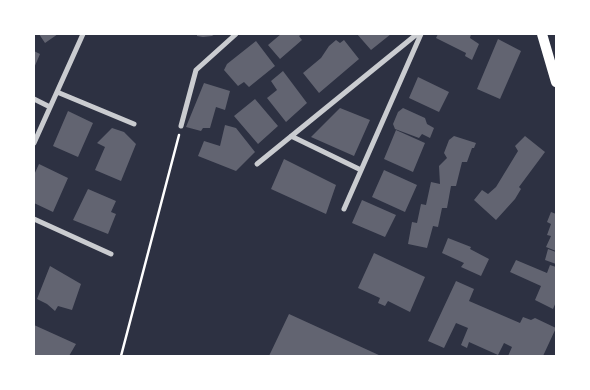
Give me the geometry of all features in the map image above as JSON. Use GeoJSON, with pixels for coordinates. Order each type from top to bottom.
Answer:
{"type":"FeatureCollection","features":[{"type":"Feature","properties":{"kind":"main road"},"geometry":{"type":"LineString","coordinates":[[542,34],[556,82]]}},
{"type":"Feature","properties":{"kind":"street"},"geometry":{"type":"LineString","coordinates":[[34,143],[83,34]]}},
{"type":"Feature","properties":{"kind":"street"},"geometry":{"type":"LineString","coordinates":[[181,126],[196,70],[236,34]]}},
{"type":"Feature","properties":{"kind":"street"},"geometry":{"type":"LineString","coordinates":[[257,164],[417,34]]}},
{"type":"Feature","properties":{"kind":"street"},"geometry":{"type":"LineString","coordinates":[[344,209],[421,34]]}},
{"type":"Feature","properties":{"kind":"street"},"geometry":{"type":"LineString","coordinates":[[57,92],[134,124]]}},
{"type":"Feature","properties":{"kind":"street"},"geometry":{"type":"LineString","coordinates":[[34,99],[50,106]]}},
{"type":"Feature","properties":{"kind":"street"},"geometry":{"type":"LineString","coordinates":[[291,136],[361,170]]}},
{"type":"Feature","properties":{"kind":"street"},"geometry":{"type":"LineString","coordinates":[[34,219],[111,254]]}},
{"type":"Feature","properties":{"kind":"path"},"geometry":{"type":"LineString","coordinates":[[121,356],[181,126]]}},
{"type":"Feature","properties":{"kind":"building"},"geometry":{"type":"Polygon","coordinates":[[[39,34],[58,34],[45,43],[39,34]]]}},
{"type":"Feature","properties":{"kind":"building"},"geometry":{"type":"Polygon","coordinates":[[[197,34],[215,34],[203,37],[197,36],[197,34]]]}},
{"type":"Feature","properties":{"kind":"building"},"geometry":{"type":"Polygon","coordinates":[[[281,34],[302,34],[299,36],[302,40],[280,59],[268,45],[281,34]]]}},
{"type":"Feature","properties":{"kind":"building"},"geometry":{"type":"Polygon","coordinates":[[[357,34],[391,34],[371,50],[357,34]]]}},
{"type":"Feature","properties":{"kind":"building"},"geometry":{"type":"Polygon","coordinates":[[[438,34],[471,34],[470,38],[479,44],[472,60],[465,56],[466,53],[436,38],[438,34]]]}},
{"type":"Feature","properties":{"kind":"building"},"geometry":{"type":"Polygon","coordinates":[[[498,39],[521,51],[500,99],[477,89],[498,39]]]}},
{"type":"Feature","properties":{"kind":"building"},"geometry":{"type":"Polygon","coordinates":[[[336,40],[340,43],[344,40],[359,59],[319,93],[303,73],[321,58],[329,46],[336,40]]]}},
{"type":"Feature","properties":{"kind":"building"},"geometry":{"type":"Polygon","coordinates":[[[256,41],[275,66],[249,87],[244,82],[238,86],[224,70],[227,64],[256,41]]]}},
{"type":"Feature","properties":{"kind":"building"},"geometry":{"type":"Polygon","coordinates":[[[34,51],[40,54],[34,68],[34,51]]]}},
{"type":"Feature","properties":{"kind":"building"},"geometry":{"type":"Polygon","coordinates":[[[283,71],[307,103],[286,122],[267,98],[277,90],[271,81],[283,71]]]}},
{"type":"Feature","properties":{"kind":"building"},"geometry":{"type":"Polygon","coordinates":[[[418,77],[449,92],[439,112],[409,98],[418,77]]]}},
{"type":"Feature","properties":{"kind":"building"},"geometry":{"type":"Polygon","coordinates":[[[204,83],[230,91],[225,110],[216,107],[210,128],[203,128],[201,131],[186,127],[204,83]]]}},
{"type":"Feature","properties":{"kind":"building"},"geometry":{"type":"Polygon","coordinates":[[[255,99],[278,126],[258,144],[234,116],[255,99]]]}},
{"type":"Feature","properties":{"kind":"building"},"geometry":{"type":"Polygon","coordinates":[[[340,108],[370,120],[354,156],[311,137],[340,108]]]}},
{"type":"Feature","properties":{"kind":"building"},"geometry":{"type":"Polygon","coordinates":[[[403,108],[425,118],[427,124],[434,128],[430,138],[422,134],[419,138],[395,129],[393,124],[398,112],[403,108]]]}},
{"type":"Feature","properties":{"kind":"building"},"geometry":{"type":"Polygon","coordinates":[[[68,111],[93,123],[78,157],[53,146],[68,111]]]}},
{"type":"Feature","properties":{"kind":"building"},"geometry":{"type":"Polygon","coordinates":[[[225,125],[236,128],[255,152],[236,171],[198,156],[204,141],[220,146],[225,125]]]}},
{"type":"Feature","properties":{"kind":"building"},"geometry":{"type":"Polygon","coordinates":[[[112,128],[124,132],[136,144],[121,181],[95,170],[105,147],[97,143],[112,128]]]}},
{"type":"Feature","properties":{"kind":"building"},"geometry":{"type":"Polygon","coordinates":[[[396,130],[425,143],[413,172],[384,159],[396,130]]]}},
{"type":"Feature","properties":{"kind":"building"},"geometry":{"type":"Polygon","coordinates":[[[454,136],[476,143],[474,148],[472,148],[467,162],[462,162],[456,186],[451,186],[447,208],[442,208],[438,227],[433,226],[427,248],[408,244],[412,222],[417,223],[421,204],[426,205],[431,182],[440,184],[439,166],[447,158],[444,153],[449,140],[454,136]]]}},
{"type":"Feature","properties":{"kind":"building"},"geometry":{"type":"Polygon","coordinates":[[[525,136],[545,152],[519,187],[521,189],[515,199],[496,220],[474,200],[482,190],[488,194],[496,187],[518,151],[515,146],[525,136]]]}},
{"type":"Feature","properties":{"kind":"building"},"geometry":{"type":"Polygon","coordinates":[[[284,159],[336,185],[326,214],[271,189],[284,159]]]}},
{"type":"Feature","properties":{"kind":"building"},"geometry":{"type":"Polygon","coordinates":[[[39,164],[68,178],[53,212],[34,203],[34,175],[39,164]]]}},
{"type":"Feature","properties":{"kind":"building"},"geometry":{"type":"Polygon","coordinates":[[[384,170],[417,185],[405,212],[372,197],[384,170]]]}},
{"type":"Feature","properties":{"kind":"building"},"geometry":{"type":"Polygon","coordinates":[[[88,189],[116,201],[111,212],[116,214],[108,234],[73,220],[88,189]]]}},
{"type":"Feature","properties":{"kind":"building"},"geometry":{"type":"Polygon","coordinates":[[[362,200],[396,215],[385,237],[352,223],[362,200]]]}},
{"type":"Feature","properties":{"kind":"building"},"geometry":{"type":"Polygon","coordinates":[[[551,212],[556,214],[556,251],[546,247],[551,236],[547,235],[551,224],[547,222],[551,212]]]}},
{"type":"Feature","properties":{"kind":"building"},"geometry":{"type":"Polygon","coordinates":[[[448,238],[471,247],[470,249],[489,259],[481,276],[461,267],[464,263],[442,253],[448,238]]]}},
{"type":"Feature","properties":{"kind":"building"},"geometry":{"type":"Polygon","coordinates":[[[548,249],[556,252],[556,264],[545,260],[548,249]]]}},
{"type":"Feature","properties":{"kind":"building"},"geometry":{"type":"Polygon","coordinates":[[[374,253],[425,277],[410,312],[388,301],[385,306],[378,303],[380,298],[358,288],[374,253]]]}},
{"type":"Feature","properties":{"kind":"building"},"geometry":{"type":"Polygon","coordinates":[[[516,260],[547,273],[550,265],[556,267],[556,302],[553,309],[535,300],[541,286],[510,272],[516,260]]]}},
{"type":"Feature","properties":{"kind":"building"},"geometry":{"type":"Polygon","coordinates":[[[50,266],[81,284],[72,310],[58,306],[55,311],[37,299],[50,266]]]}},
{"type":"Feature","properties":{"kind":"building"},"geometry":{"type":"Polygon","coordinates":[[[456,281],[474,289],[469,301],[520,323],[523,317],[531,320],[535,318],[556,328],[543,356],[508,356],[512,347],[504,343],[498,355],[469,342],[467,348],[461,345],[468,328],[456,323],[444,348],[428,341],[456,281]]]}},
{"type":"Feature","properties":{"kind":"building"},"geometry":{"type":"Polygon","coordinates":[[[289,314],[381,356],[269,356],[289,314]]]}},
{"type":"Feature","properties":{"kind":"building"},"geometry":{"type":"Polygon","coordinates":[[[34,325],[76,344],[69,356],[34,356],[34,325]]]}}]}
